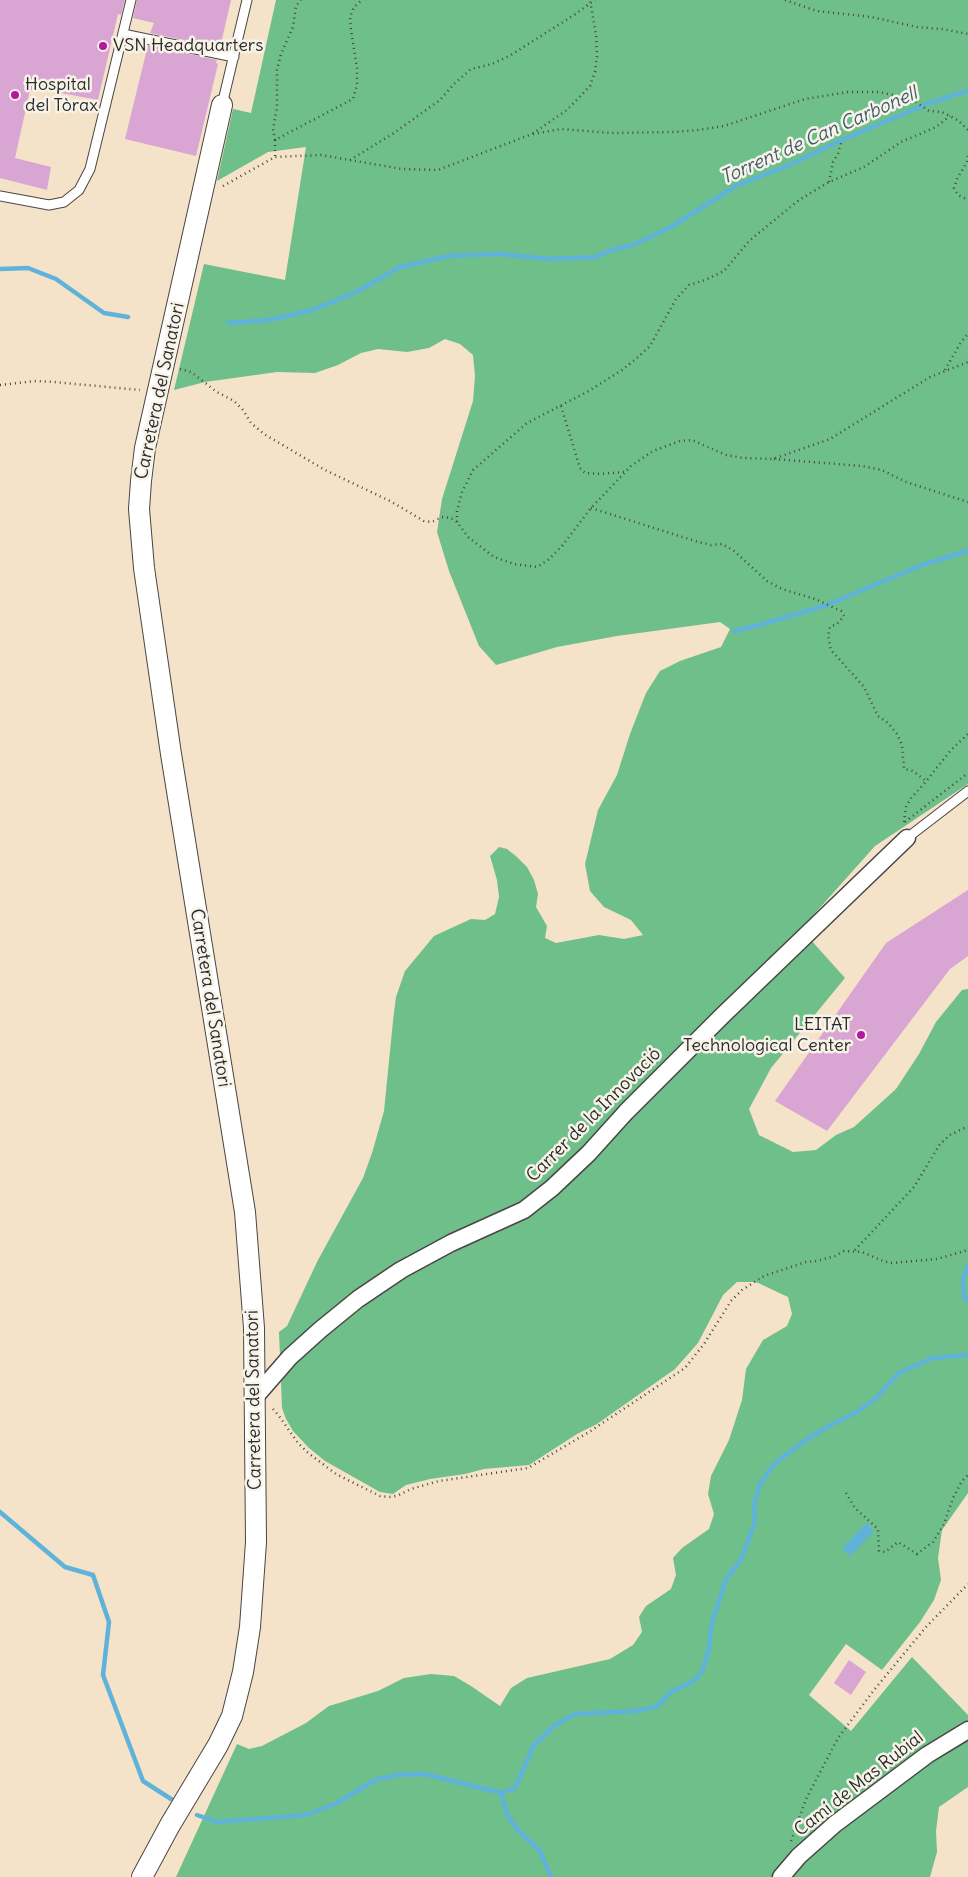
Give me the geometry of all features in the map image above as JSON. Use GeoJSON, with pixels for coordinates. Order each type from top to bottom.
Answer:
{"type":"FeatureCollection","features":[{"type":"Feature","properties":{"kind":"street","name":"Carretera del Sanatori"},"geometry":{"type":"LineString","coordinates":[[142,1877],[170,1825],[218,1745],[232,1716],[243,1672],[250,1627],[256,1542],[254,1328],[245,1212],[171,754],[144,568],[140,509],[145,448],[222,105]]}},
{"type":"Feature","properties":{"kind":"street","name":"Carrer de la Innovació"},"geometry":{"type":"LineString","coordinates":[[256,1398],[290,1357],[358,1299],[401,1270],[434,1252],[524,1210],[552,1188],[589,1154],[626,1112],[905,830]]}},
{"type":"Feature","properties":{"kind":"street","name":"Camí de Mas Rubial"},"geometry":{"type":"LineString","coordinates":[[785,1872],[835,1824],[927,1755],[955,1736],[968,1730]]}},
{"type":"Feature","properties":{"kind":"lane"},"geometry":{"type":"LineString","coordinates":[[0,196],[49,204],[64,202],[79,190],[90,169],[131,0]]}},
{"type":"Feature","properties":{"kind":"lane"},"geometry":{"type":"LineString","coordinates":[[222,105],[247,0]]}},
{"type":"Feature","properties":{"kind":"lane"},"geometry":{"type":"LineString","coordinates":[[123,34],[234,57]]}},
{"type":"Feature","properties":{"kind":"lane"},"geometry":{"type":"LineString","coordinates":[[905,830],[968,791]]}},
{"type":"Feature","properties":{"kind":"path"},"geometry":{"type":"LineString","coordinates":[[275,157],[273,129],[277,108],[277,70],[281,54],[293,26],[296,6],[301,0]]}},
{"type":"Feature","properties":{"kind":"path"},"geometry":{"type":"LineString","coordinates":[[275,140],[353,99],[357,85],[350,17],[354,7],[362,0]]}},
{"type":"Feature","properties":{"kind":"path"},"geometry":{"type":"LineString","coordinates":[[350,160],[394,133],[440,100],[471,69],[492,64],[511,55],[595,0]]}},
{"type":"Feature","properties":{"kind":"path"},"geometry":{"type":"LineString","coordinates":[[785,0],[817,11],[871,17],[917,27],[968,34]]}},
{"type":"Feature","properties":{"kind":"path"},"geometry":{"type":"LineString","coordinates":[[532,134],[567,110],[590,86],[595,72],[597,56],[596,35],[590,2]]}},
{"type":"Feature","properties":{"kind":"path"},"geometry":{"type":"LineString","coordinates":[[202,197],[275,157],[321,155],[402,169],[438,170],[532,134],[561,129],[611,133],[698,130],[724,126],[805,99],[848,92],[879,92],[906,98],[929,111],[942,112],[950,116],[959,121],[968,130]]}},
{"type":"Feature","properties":{"kind":"path"},"geometry":{"type":"LineString","coordinates":[[457,522],[457,511],[462,492],[473,470],[527,423],[561,406],[622,370],[638,358],[650,346],[676,299],[689,285],[724,271],[749,240],[782,213],[829,182],[864,167],[901,142],[936,127],[950,116]]}},
{"type":"Feature","properties":{"kind":"path"},"geometry":{"type":"LineString","coordinates":[[829,182],[833,162],[838,154],[842,140]]}},
{"type":"Feature","properties":{"kind":"path"},"geometry":{"type":"LineString","coordinates":[[968,156],[954,188],[958,195],[968,200]]}},
{"type":"Feature","properties":{"kind":"path"},"geometry":{"type":"LineString","coordinates":[[945,372],[961,342],[968,334]]}},
{"type":"Feature","properties":{"kind":"path"},"geometry":{"type":"LineString","coordinates":[[773,459],[830,439],[930,377],[968,362]]}},
{"type":"Feature","properties":{"kind":"path"},"geometry":{"type":"LineString","coordinates":[[164,366],[191,372],[217,392],[234,400],[251,423],[284,448],[390,501],[424,521],[432,522],[442,517],[451,518],[457,522],[468,537],[494,557],[514,564],[537,567],[548,560],[625,472],[642,457],[680,441],[692,440],[726,455],[744,458],[862,466],[882,470],[906,482],[968,502]]}},
{"type":"Feature","properties":{"kind":"path"},"geometry":{"type":"LineString","coordinates":[[0,386],[36,381],[158,392]]}},
{"type":"Feature","properties":{"kind":"path"},"geometry":{"type":"LineString","coordinates":[[561,406],[580,468],[584,473],[625,472]]}},
{"type":"Feature","properties":{"kind":"path"},"geometry":{"type":"LineString","coordinates":[[592,508],[695,541],[711,545],[722,544],[733,550],[767,581],[782,589],[815,599],[841,610],[844,616],[837,624],[830,628],[828,636],[831,650],[864,687],[878,716],[897,734],[902,745],[904,769],[913,771],[926,781]]}},
{"type":"Feature","properties":{"kind":"path"},"geometry":{"type":"LineString","coordinates":[[905,830],[906,807],[911,798],[950,750],[968,734]]}},
{"type":"Feature","properties":{"kind":"path"},"geometry":{"type":"LineString","coordinates":[[855,1250],[914,1187],[940,1144],[968,1126]]}},
{"type":"Feature","properties":{"kind":"path"},"geometry":{"type":"LineString","coordinates":[[256,1398],[272,1408],[307,1452],[336,1474],[380,1496],[391,1497],[439,1481],[528,1468],[589,1432],[684,1368],[704,1344],[730,1301],[742,1290],[764,1276],[780,1269],[835,1256],[844,1251],[855,1250],[883,1261],[892,1262],[937,1259],[968,1250]]}},
{"type":"Feature","properties":{"kind":"path"},"geometry":{"type":"LineString","coordinates":[[846,1493],[855,1508],[878,1530],[879,1550],[885,1552],[898,1542],[917,1554],[933,1542],[944,1524],[953,1498],[962,1481],[968,1475]]}},
{"type":"Feature","properties":{"kind":"path"},"geometry":{"type":"LineString","coordinates":[[785,1872],[788,1854],[806,1799],[838,1738],[874,1690],[920,1635],[968,1584]]}},
{"type":"Feature","properties":{"kind":"green space"},"geometry":{"type":"Polygon","coordinates":[[[276,0],[968,0],[968,784],[875,846],[801,929],[845,978],[771,1068],[749,1109],[759,1135],[793,1152],[816,1150],[836,1135],[854,1127],[896,1089],[919,1054],[936,1022],[962,990],[968,989],[968,1493],[942,1530],[938,1558],[941,1580],[934,1600],[920,1622],[882,1670],[846,1644],[809,1695],[851,1731],[912,1657],[968,1715],[968,1787],[939,1807],[936,1831],[937,1852],[930,1877],[176,1877],[237,1744],[249,1749],[262,1746],[306,1723],[329,1706],[378,1691],[404,1678],[431,1674],[454,1676],[500,1706],[511,1688],[527,1678],[610,1659],[633,1645],[642,1632],[639,1617],[646,1606],[671,1589],[676,1575],[673,1558],[682,1548],[709,1529],[714,1514],[708,1494],[711,1476],[729,1440],[742,1400],[746,1369],[763,1340],[787,1326],[792,1314],[788,1297],[756,1282],[737,1282],[723,1295],[698,1343],[675,1369],[597,1424],[577,1434],[529,1465],[484,1469],[430,1479],[406,1485],[393,1494],[380,1492],[325,1461],[293,1431],[286,1419],[282,1408],[279,1332],[287,1326],[318,1260],[363,1178],[372,1153],[384,1111],[396,997],[405,971],[434,936],[471,919],[485,920],[495,914],[499,897],[497,880],[490,856],[499,847],[507,849],[517,857],[527,867],[534,880],[538,894],[536,907],[547,926],[545,938],[556,943],[599,935],[624,939],[643,935],[631,920],[604,907],[590,891],[585,864],[598,810],[617,775],[646,693],[660,671],[680,661],[721,647],[730,629],[720,622],[617,636],[557,647],[496,665],[479,646],[449,571],[437,532],[442,499],[473,401],[475,376],[473,355],[460,344],[445,339],[429,348],[407,352],[378,349],[361,353],[338,365],[315,373],[277,372],[205,382],[174,390],[204,264],[285,280],[306,147],[268,152],[217,181],[233,109],[251,113],[276,0]]]}},
{"type":"Feature","properties":{"kind":"water"},"geometry":{"type":"Polygon","coordinates":[[[866,1523],[874,1531],[850,1556],[842,1549],[866,1523]]]}},
{"type":"Feature","properties":{"kind":"building","name":"Hospital del Tòrax"},"geometry":{"type":"Polygon","coordinates":[[[0,0],[125,0],[121,15],[118,14],[98,100],[40,89],[30,90],[15,158],[51,167],[47,190],[0,178],[0,0]]]}},
{"type":"Feature","properties":{"kind":"building"},"geometry":{"type":"Polygon","coordinates":[[[137,0],[231,0],[220,48],[150,33],[154,23],[133,18],[137,0]]]}},
{"type":"Feature","properties":{"kind":"building"},"geometry":{"type":"Polygon","coordinates":[[[148,45],[217,60],[216,63],[218,64],[196,156],[125,139],[148,45]]]}},
{"type":"Feature","properties":{"kind":"building","name":"LEITAT Technological Center"},"geometry":{"type":"Polygon","coordinates":[[[968,890],[968,956],[950,969],[827,1131],[775,1101],[886,943],[968,890]]]}},
{"type":"Feature","properties":{"kind":"building"},"geometry":{"type":"Polygon","coordinates":[[[849,1660],[866,1672],[851,1695],[834,1683],[849,1660]]]}},
{"type":"Feature","properties":{"kind":"waterway","name":"Torrent de Can Carbonell"},"geometry":{"type":"LineString","coordinates":[[228,323],[269,320],[313,310],[358,291],[400,267],[449,256],[500,254],[549,259],[595,257],[612,250],[633,245],[671,227],[734,187],[794,163],[842,140],[932,102],[968,91]]}},
{"type":"Feature","properties":{"kind":"waterway","name":"Torrent de Can Carbonell"},"geometry":{"type":"LineString","coordinates":[[0,269],[28,268],[56,279],[104,313],[128,317]]}},
{"type":"Feature","properties":{"kind":"waterway"},"geometry":{"type":"LineString","coordinates":[[734,631],[827,605],[922,565],[968,551]]}},
{"type":"Feature","properties":{"kind":"waterway"},"geometry":{"type":"LineString","coordinates":[[968,1266],[963,1279],[964,1297],[968,1301]]}},
{"type":"Feature","properties":{"kind":"waterway"},"geometry":{"type":"LineString","coordinates":[[501,1793],[515,1788],[534,1745],[554,1726],[575,1714],[637,1711],[658,1706],[670,1692],[692,1682],[702,1672],[709,1649],[711,1626],[726,1579],[741,1560],[755,1522],[754,1505],[760,1484],[775,1463],[806,1440],[855,1413],[874,1400],[899,1373],[932,1358],[968,1355]]}},
{"type":"Feature","properties":{"kind":"waterway"},"geometry":{"type":"LineString","coordinates":[[0,1512],[65,1567],[93,1575],[109,1622],[103,1675],[143,1781],[171,1799]]}},
{"type":"Feature","properties":{"kind":"waterway"},"geometry":{"type":"LineString","coordinates":[[197,1815],[217,1822],[306,1815],[335,1804],[377,1779],[398,1775],[425,1774],[501,1793],[507,1814],[517,1829],[540,1851],[551,1877]]}},
{"type":"Feature","properties":{"kind":"place","name":"VSN Headquarters"},"geometry":{"type":"Point","coordinates":[103,46]}},
{"type":"Feature","properties":{"kind":"place","name":"Hospital del Tòrax"},"geometry":{"type":"Point","coordinates":[15,95]}},
{"type":"Feature","properties":{"kind":"place","name":"LEITAT Technological Center"},"geometry":{"type":"Point","coordinates":[861,1035]}}]}
